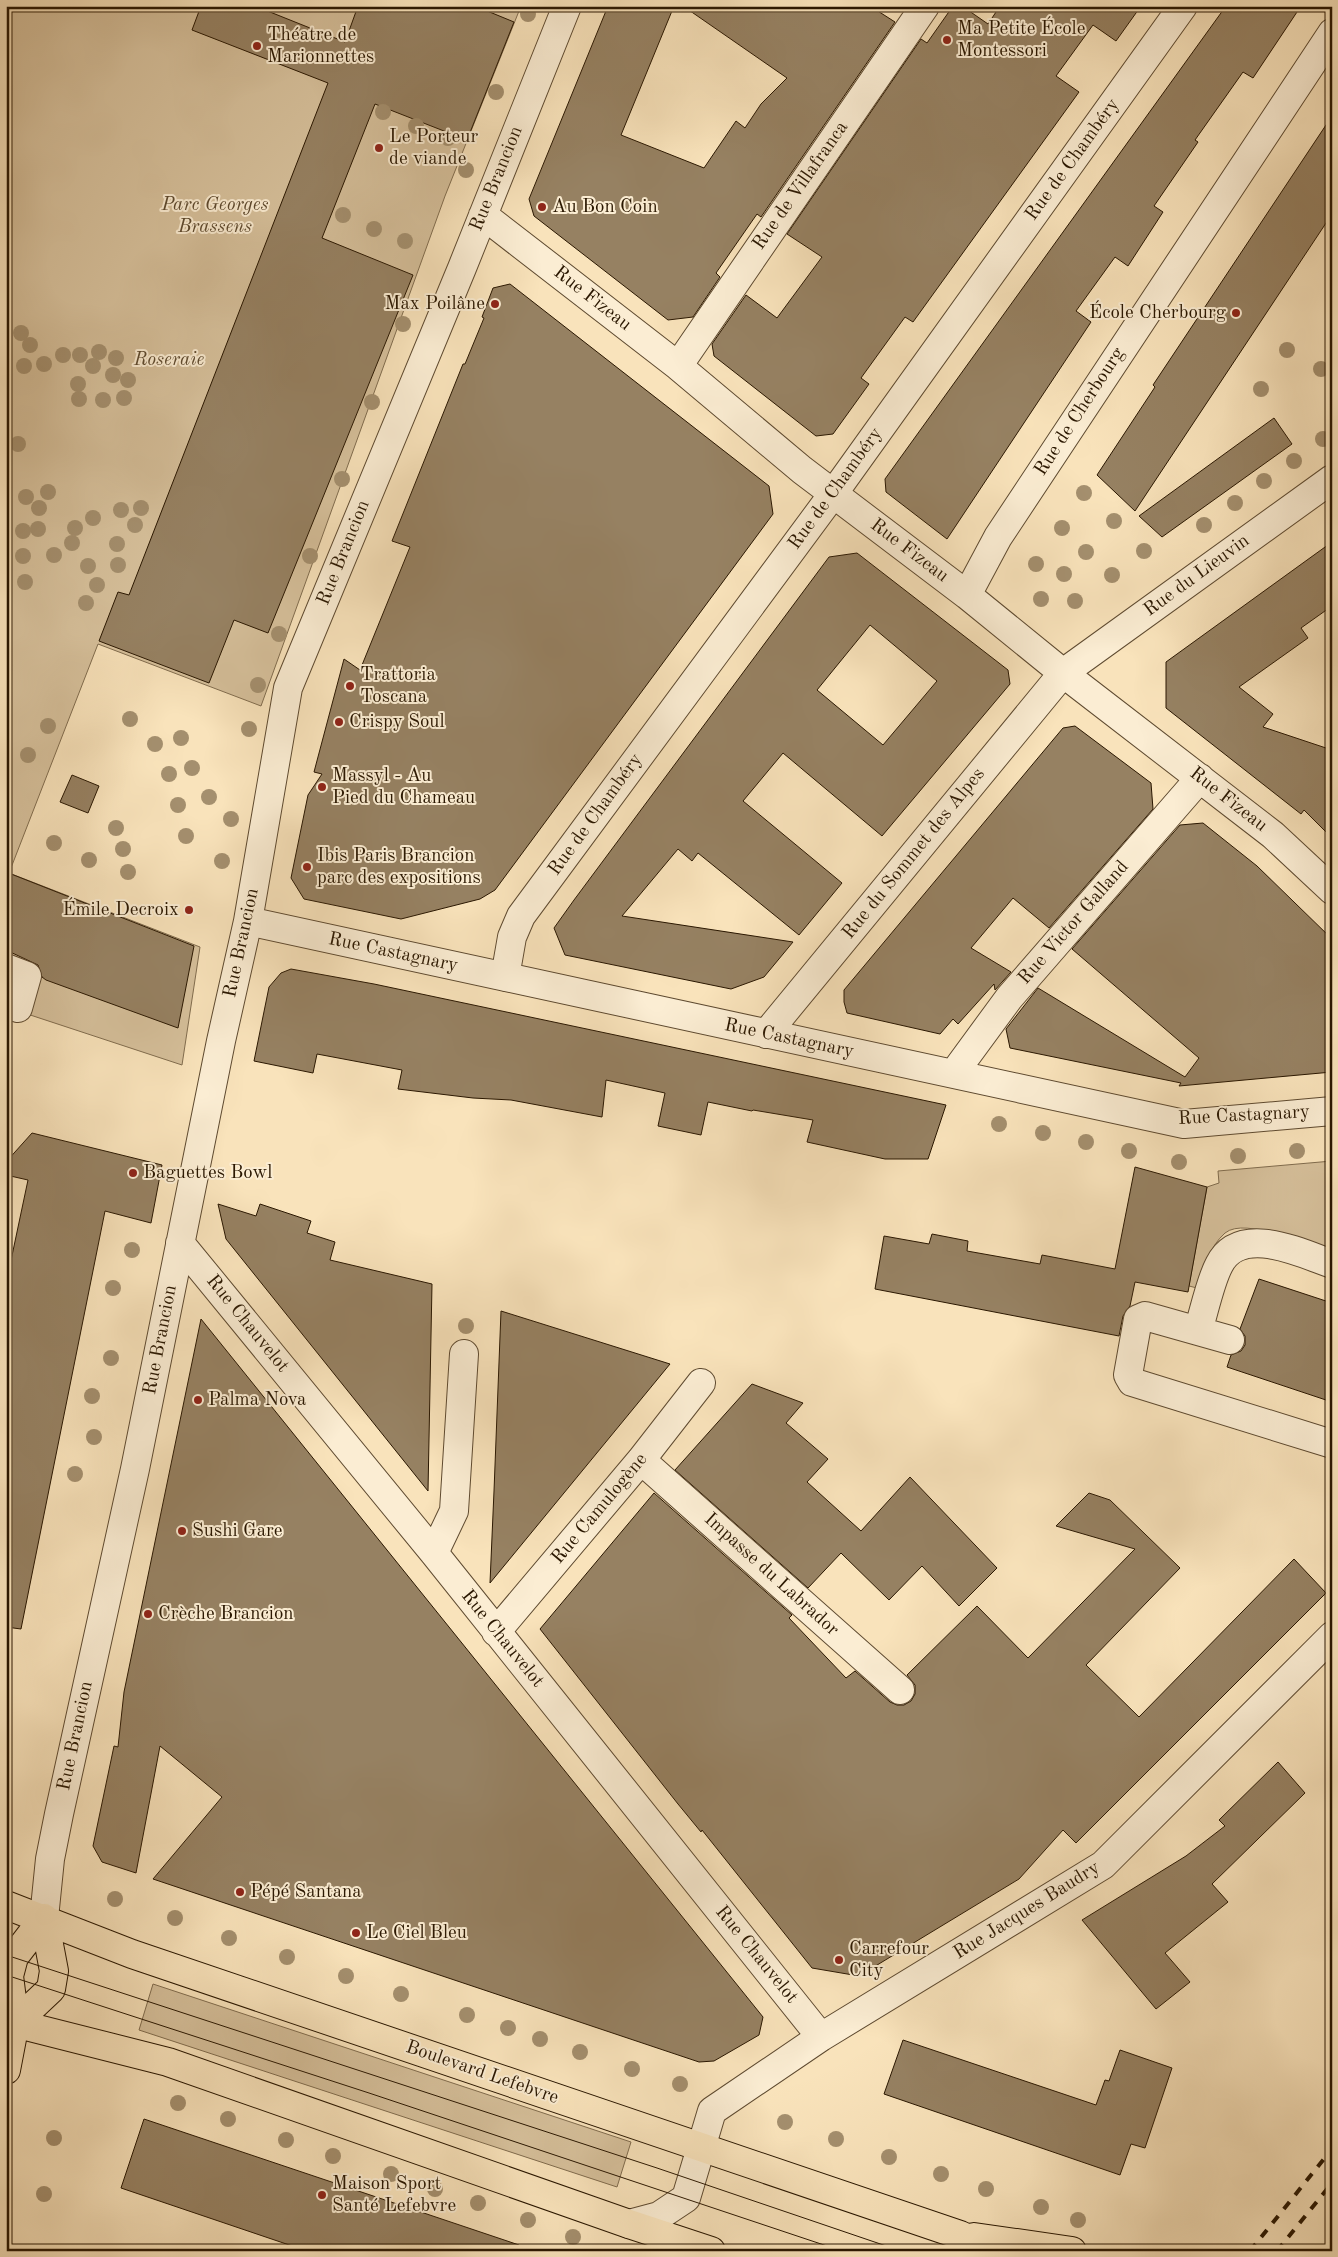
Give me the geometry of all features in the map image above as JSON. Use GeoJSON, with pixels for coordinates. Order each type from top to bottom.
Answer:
{"type":"FeatureCollection","features":[{"type":"Feature","properties":{"kind":"main road","name":"Boulevard Lefebvre"},"geometry":{"type":"LineString","coordinates":[[6,1905],[44,1918],[132,1954],[960,2235],[994,2251]]}},
{"type":"Feature","properties":{"kind":"main road"},"geometry":{"type":"LineString","coordinates":[[6,2070],[11,2022],[9,1976],[14,1957],[44,1918]]}},
{"type":"Feature","properties":{"kind":"main road"},"geometry":{"type":"LineString","coordinates":[[11,2022],[51,1988],[54,1970],[44,1918]]}},
{"type":"Feature","properties":{"kind":"main road"},"geometry":{"type":"LineString","coordinates":[[11,2022],[168,2062],[629,2224],[712,2251]]}},
{"type":"Feature","properties":{"kind":"main road","name":"Boulevard Lefebvre"},"geometry":{"type":"LineString","coordinates":[[960,2235],[1072,2251]]}},
{"type":"Feature","properties":{"kind":"street","name":"Rue Brancion"},"geometry":{"type":"LineString","coordinates":[[44,1918],[50,1859],[59,1814],[135,1469],[221,1041],[248,921],[288,688],[483,215],[566,6]]}},
{"type":"Feature","properties":{"kind":"street","name":"Rue de Villafranca"},"geometry":{"type":"LineString","coordinates":[[678,366],[925,6]]}},
{"type":"Feature","properties":{"kind":"street","name":"Rue de Chambéry"},"geometry":{"type":"LineString","coordinates":[[505,977],[512,936],[521,916],[833,494],[1183,6]]}},
{"type":"Feature","properties":{"kind":"street","name":"Rue de Cherbourg"},"geometry":{"type":"LineString","coordinates":[[967,595],[998,536],[1332,33]]}},
{"type":"Feature","properties":{"kind":"street","name":"Rue Fizeau"},"geometry":{"type":"LineString","coordinates":[[483,215],[678,366],[833,494],[967,595],[1063,673],[1273,835],[1332,890]]}},
{"type":"Feature","properties":{"kind":"street","name":"Rue du Lieuvin"},"geometry":{"type":"LineString","coordinates":[[1063,673],[1332,479]]}},
{"type":"Feature","properties":{"kind":"street","name":"Rue du Sommet des Alpes"},"geometry":{"type":"LineString","coordinates":[[766,1034],[1063,673]]}},
{"type":"Feature","properties":{"kind":"street","name":"Rue Victor Galland"},"geometry":{"type":"LineString","coordinates":[[954,1073],[1009,998],[1200,778]]}},
{"type":"Feature","properties":{"kind":"street","name":"Rue Castagnary"},"geometry":{"type":"LineString","coordinates":[[248,921],[1184,1124],[1332,1111]]}},
{"type":"Feature","properties":{"kind":"street"},"geometry":{"type":"LineString","coordinates":[[6,968],[27,976],[18,1008],[6,1004]]}},
{"type":"Feature","properties":{"kind":"street","name":"Rue Chauvelot"},"geometry":{"type":"LineString","coordinates":[[180,1243],[434,1552],[821,2037]]}},
{"type":"Feature","properties":{"kind":"street"},"geometry":{"type":"LineString","coordinates":[[1198,1331],[1219,1264],[1230,1251],[1250,1243],[1273,1243],[1332,1264]]}},
{"type":"Feature","properties":{"kind":"street"},"geometry":{"type":"LineString","coordinates":[[1230,1340],[1145,1316],[1138,1319],[1128,1375],[1132,1382],[1332,1444]]}},
{"type":"Feature","properties":{"kind":"street"},"geometry":{"type":"LineString","coordinates":[[434,1552],[454,1511],[464,1354]]}},
{"type":"Feature","properties":{"kind":"street","name":"Rue Camulogène"},"geometry":{"type":"LineString","coordinates":[[496,1632],[641,1460],[701,1383]]}},
{"type":"Feature","properties":{"kind":"street","name":"Impasse du Labrador"},"geometry":{"type":"LineString","coordinates":[[641,1460],[900,1690]]}},
{"type":"Feature","properties":{"kind":"street","name":"Rue Jacques Baudry"},"geometry":{"type":"LineString","coordinates":[[629,2224],[659,2216],[686,2198],[712,2111],[821,2037],[1103,1865],[1332,1636]]}},
{"type":"Feature","properties":{"kind":"green space","name":"Parc Georges Brassens"},"geometry":{"type":"Polygon","coordinates":[[[6,6],[521,6],[445,196],[261,706],[98,644],[9,873],[200,947],[182,1065],[6,1007],[6,6]]]}},
{"type":"Feature","properties":{"kind":"green space"},"geometry":{"type":"Polygon","coordinates":[[[1332,1161],[1332,1255],[1262,1230],[1235,1229],[1225,1233],[1215,1245],[1197,1288],[1189,1286],[1207,1187],[1219,1183],[1218,1171],[1332,1161]]]}},
{"type":"Feature","properties":{"kind":"green space"},"geometry":{"type":"Polygon","coordinates":[[[153,1984],[631,2142],[617,2187],[139,2030],[153,1984]]]}},
{"type":"Feature","properties":{"kind":"building"},"geometry":{"type":"Polygon","coordinates":[[[201,6],[255,6],[345,42],[358,6],[475,6],[514,22],[467,140],[375,104],[322,238],[413,275],[268,633],[234,620],[209,683],[99,641],[118,592],[129,595],[328,83],[192,30],[201,6]]]}},
{"type":"Feature","properties":{"kind":"building"},"geometry":{"type":"Polygon","coordinates":[[[608,6],[674,6],[621,135],[704,168],[736,121],[745,128],[761,104],[787,78],[683,6],[870,6],[895,22],[761,217],[757,214],[716,273],[720,277],[693,317],[668,320],[534,216],[529,199],[608,6]]]}},
{"type":"Feature","properties":{"kind":"building"},"geometry":{"type":"Polygon","coordinates":[[[953,6],[962,6],[988,24],[1000,6],[1141,6],[1116,41],[1093,25],[1056,76],[1079,92],[913,322],[905,317],[861,378],[869,384],[833,434],[816,436],[714,356],[712,344],[746,295],[777,318],[822,257],[787,234],[921,39],[927,43],[953,6]]]}},
{"type":"Feature","properties":{"kind":"building"},"geometry":{"type":"Polygon","coordinates":[[[1226,6],[1301,6],[1253,78],[1243,72],[1195,140],[1198,142],[1154,206],[1163,212],[1128,266],[1115,257],[1076,311],[1091,322],[947,539],[886,492],[885,479],[1226,6]]]}},
{"type":"Feature","properties":{"kind":"building"},"geometry":{"type":"Polygon","coordinates":[[[1332,116],[1332,214],[1135,511],[1097,475],[1155,387],[1153,385],[1332,116]]]}},
{"type":"Feature","properties":{"kind":"building"},"geometry":{"type":"Polygon","coordinates":[[[510,284],[769,486],[773,514],[495,890],[480,899],[401,919],[304,899],[291,878],[308,795],[322,774],[314,772],[344,659],[360,670],[410,547],[392,541],[463,364],[465,364],[484,318],[482,317],[493,288],[510,284]]]}},
{"type":"Feature","properties":{"kind":"building"},"geometry":{"type":"Polygon","coordinates":[[[1274,418],[1292,444],[1162,537],[1139,516],[1274,418]]]}},
{"type":"Feature","properties":{"kind":"building"},"geometry":{"type":"Polygon","coordinates":[[[1332,542],[1332,606],[1301,628],[1308,638],[1239,687],[1273,714],[1263,727],[1332,750],[1332,838],[1304,810],[1301,814],[1166,708],[1166,662],[1332,542]]]}},
{"type":"Feature","properties":{"kind":"building"},"geometry":{"type":"Polygon","coordinates":[[[857,553],[1008,670],[1010,684],[882,836],[783,753],[743,801],[842,883],[799,935],[698,853],[692,861],[678,849],[622,916],[793,942],[764,977],[731,989],[565,955],[554,928],[829,557],[857,553]],[[870,625],[817,690],[883,745],[937,681],[870,625]]]}},
{"type":"Feature","properties":{"kind":"building"},"geometry":{"type":"Polygon","coordinates":[[[1075,726],[1151,783],[1153,809],[1049,928],[1013,898],[971,948],[1011,972],[995,990],[994,984],[958,1024],[953,1019],[940,1034],[847,1013],[844,1002],[844,990],[1063,728],[1075,726]]]}},
{"type":"Feature","properties":{"kind":"building"},"geometry":{"type":"Polygon","coordinates":[[[72,775],[99,786],[88,813],[60,802],[72,775]]]}},
{"type":"Feature","properties":{"kind":"building"},"geometry":{"type":"Polygon","coordinates":[[[1203,823],[1257,866],[1332,939],[1332,1072],[1179,1086],[1181,1083],[1010,1048],[1006,1029],[1038,988],[1185,1077],[1199,1058],[1072,949],[1180,825],[1203,823]]]}},
{"type":"Feature","properties":{"kind":"building"},"geometry":{"type":"Polygon","coordinates":[[[6,872],[194,946],[178,1028],[46,980],[42,977],[38,965],[6,950],[6,872]]]}},
{"type":"Feature","properties":{"kind":"building"},"geometry":{"type":"Polygon","coordinates":[[[291,969],[374,984],[946,1105],[928,1159],[885,1159],[807,1142],[813,1120],[708,1102],[701,1135],[658,1126],[665,1093],[606,1080],[602,1117],[511,1100],[473,1098],[398,1089],[402,1070],[317,1054],[313,1073],[254,1061],[269,987],[281,973],[291,969]]]}},
{"type":"Feature","properties":{"kind":"building"},"geometry":{"type":"Polygon","coordinates":[[[32,1133],[162,1165],[151,1223],[105,1211],[21,1629],[6,1627],[6,1284],[28,1180],[6,1175],[6,1162],[32,1133]]]}},
{"type":"Feature","properties":{"kind":"building"},"geometry":{"type":"Polygon","coordinates":[[[1135,1167],[1207,1187],[1188,1292],[1135,1282],[1130,1306],[1123,1316],[1119,1336],[875,1289],[884,1236],[929,1244],[932,1234],[968,1241],[967,1251],[1040,1264],[1042,1255],[1115,1269],[1135,1167]]]}},
{"type":"Feature","properties":{"kind":"building"},"geometry":{"type":"Polygon","coordinates":[[[218,1204],[256,1216],[260,1204],[311,1221],[307,1233],[335,1242],[330,1260],[432,1284],[428,1491],[226,1239],[218,1204]]]}},
{"type":"Feature","properties":{"kind":"building"},"geometry":{"type":"Polygon","coordinates":[[[1259,1279],[1332,1303],[1332,1402],[1227,1367],[1231,1355],[1241,1351],[1245,1345],[1245,1336],[1240,1329],[1259,1279]]]}},
{"type":"Feature","properties":{"kind":"building"},"geometry":{"type":"Polygon","coordinates":[[[501,1311],[670,1364],[490,1583],[494,1491],[501,1311]]]}},
{"type":"Feature","properties":{"kind":"building"},"geometry":{"type":"Polygon","coordinates":[[[201,1319],[763,2017],[759,2035],[714,2061],[699,2062],[153,1879],[222,1797],[160,1746],[136,1873],[102,1862],[93,1846],[114,1746],[118,1747],[124,1692],[201,1319]]]}},
{"type":"Feature","properties":{"kind":"building"},"geometry":{"type":"Polygon","coordinates":[[[752,1384],[803,1403],[786,1423],[828,1459],[807,1482],[861,1531],[910,1477],[997,1568],[959,1606],[922,1566],[889,1600],[841,1553],[808,1588],[675,1470],[752,1384]]]}},
{"type":"Feature","properties":{"kind":"building"},"geometry":{"type":"Polygon","coordinates":[[[654,1493],[792,1615],[789,1618],[846,1678],[855,1671],[890,1702],[897,1705],[904,1705],[911,1701],[915,1694],[915,1685],[907,1675],[977,1606],[1028,1658],[1135,1549],[1056,1526],[1089,1493],[1110,1500],[1180,1568],[1086,1665],[1139,1717],[1294,1559],[1326,1593],[1076,1843],[1063,1830],[1019,1879],[859,1976],[812,1968],[702,1830],[701,1832],[678,1804],[540,1629],[654,1493]]]}},
{"type":"Feature","properties":{"kind":"building"},"geometry":{"type":"Polygon","coordinates":[[[1278,1762],[1305,1793],[1212,1884],[1228,1902],[1165,1953],[1190,1982],[1156,2009],[1082,1920],[1186,1856],[1225,1826],[1219,1820],[1278,1762]]]}},
{"type":"Feature","properties":{"kind":"building"},"geometry":{"type":"Polygon","coordinates":[[[903,2040],[1096,2105],[1105,2080],[1109,2081],[1120,2050],[1172,2068],[1145,2148],[1131,2144],[1120,2175],[884,2094],[903,2040]]]}},
{"type":"Feature","properties":{"kind":"building"},"geometry":{"type":"Polygon","coordinates":[[[144,2119],[519,2245],[518,2251],[307,2251],[121,2188],[144,2119]]]}},
{"type":"Feature","properties":{"kind":"tram line"},"geometry":{"type":"LineString","coordinates":[[6,1955],[657,2168],[901,2251]]}},
{"type":"Feature","properties":{"kind":"tram line"},"geometry":{"type":"LineString","coordinates":[[6,1975],[369,2093],[842,2251]]}},
{"type":"Feature","properties":{"kind":"railway"},"geometry":{"type":"LineString","coordinates":[[1250,2251],[1332,2149]]}},
{"type":"Feature","properties":{"kind":"railway"},"geometry":{"type":"LineString","coordinates":[[1277,2251],[1332,2183]]}},
{"type":"Feature","properties":{"kind":"place","name":"Ma Petite École Montessori"},"geometry":{"type":"Point","coordinates":[947,40]}},
{"type":"Feature","properties":{"kind":"place","name":"Théatre de Marionnettes"},"geometry":{"type":"Point","coordinates":[257,46]}},
{"type":"Feature","properties":{"kind":"place","name":"Le Porteur de viande"},"geometry":{"type":"Point","coordinates":[379,148]}},
{"type":"Feature","properties":{"kind":"place","name":"Au Bon Coin"},"geometry":{"type":"Point","coordinates":[542,207]}},
{"type":"Feature","properties":{"kind":"place","name":"Max Poilâne"},"geometry":{"type":"Point","coordinates":[495,304]}},
{"type":"Feature","properties":{"kind":"place","name":"École Cherbourg"},"geometry":{"type":"Point","coordinates":[1236,313]}},
{"type":"Feature","properties":{"kind":"place","name":"Trattoria Toscana"},"geometry":{"type":"Point","coordinates":[350,686]}},
{"type":"Feature","properties":{"kind":"place","name":"Crispy Soul"},"geometry":{"type":"Point","coordinates":[339,722]}},
{"type":"Feature","properties":{"kind":"place","name":"Massyl - Au Pied du Chameau"},"geometry":{"type":"Point","coordinates":[322,787]}},
{"type":"Feature","properties":{"kind":"place","name":"Ibis Paris Brancion parc des expositions"},"geometry":{"type":"Point","coordinates":[307,867]}},
{"type":"Feature","properties":{"kind":"place","name":"Émile Decroix"},"geometry":{"type":"Point","coordinates":[189,910]}},
{"type":"Feature","properties":{"kind":"place","name":"Baguettes Bowl"},"geometry":{"type":"Point","coordinates":[133,1173]}},
{"type":"Feature","properties":{"kind":"place","name":"Palma Nova"},"geometry":{"type":"Point","coordinates":[198,1400]}},
{"type":"Feature","properties":{"kind":"place","name":"Sushi Gare"},"geometry":{"type":"Point","coordinates":[182,1531]}},
{"type":"Feature","properties":{"kind":"place","name":"Crèche Brancion"},"geometry":{"type":"Point","coordinates":[148,1614]}},
{"type":"Feature","properties":{"kind":"place","name":"Pépé Santana"},"geometry":{"type":"Point","coordinates":[240,1892]}},
{"type":"Feature","properties":{"kind":"place","name":"Le Ciel Bleu"},"geometry":{"type":"Point","coordinates":[356,1933]}},
{"type":"Feature","properties":{"kind":"place","name":"Carrefour City"},"geometry":{"type":"Point","coordinates":[839,1960]}},
{"type":"Feature","properties":{"kind":"place","name":"Maison Sport Santé Lefebvre"},"geometry":{"type":"Point","coordinates":[322,2195]}},
{"type":"Feature","properties":{"kind":"park label","name":"Roseraie"},"geometry":{"type":"Point","coordinates":[169,360]}}]}
